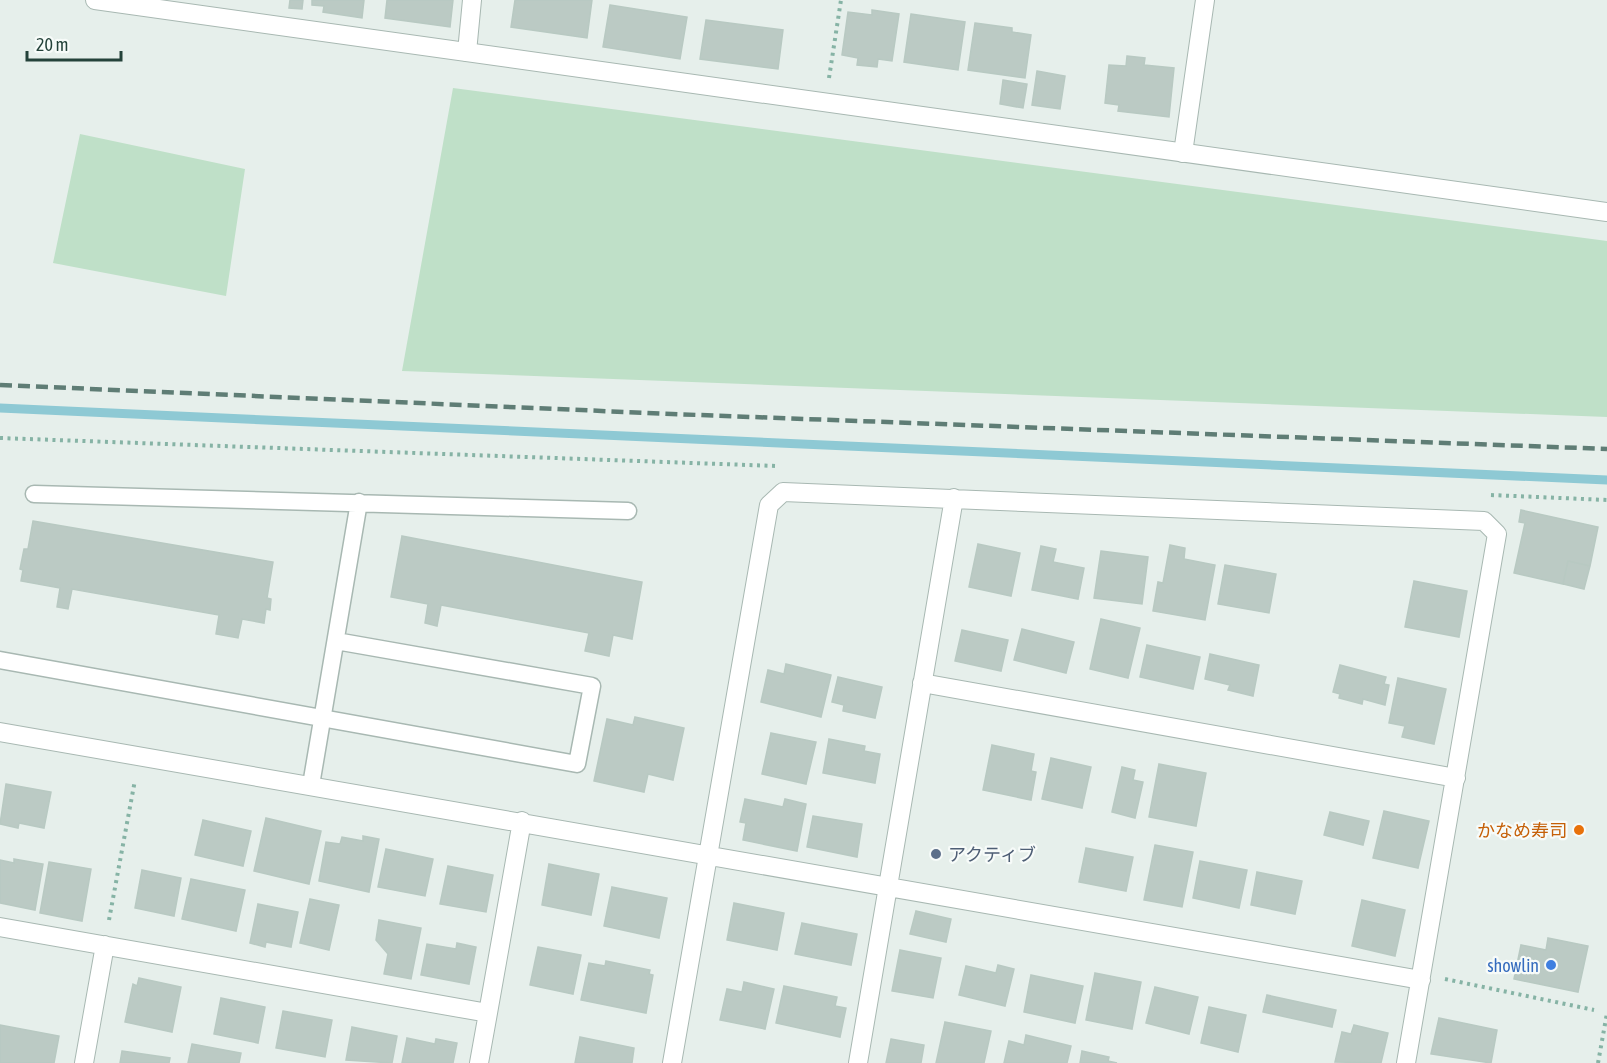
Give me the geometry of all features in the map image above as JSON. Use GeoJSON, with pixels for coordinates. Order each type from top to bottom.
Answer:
{"type":"FeatureCollection","features":[{"type":"Feature","properties":{"kind":"street"},"geometry":{"type":"LineString","coordinates":[[95,0],[1607,212]]}},
{"type":"Feature","properties":{"kind":"street"},"geometry":{"type":"LineString","coordinates":[[466,52],[472,0]]}},
{"type":"Feature","properties":{"kind":"street"},"geometry":{"type":"LineString","coordinates":[[1183,153],[1205,0]]}},
{"type":"Feature","properties":{"kind":"street"},"geometry":{"type":"LineString","coordinates":[[672,1063],[769,506],[783,492],[1484,521],[1497,534],[1406,1063]]}},
{"type":"Feature","properties":{"kind":"street"},"geometry":{"type":"LineString","coordinates":[[858,1063],[954,498]]}},
{"type":"Feature","properties":{"kind":"street"},"geometry":{"type":"LineString","coordinates":[[922,683],[1456,778]]}},
{"type":"Feature","properties":{"kind":"street"},"geometry":{"type":"LineString","coordinates":[[0,732],[1421,977]]}},
{"type":"Feature","properties":{"kind":"street"},"geometry":{"type":"LineString","coordinates":[[479,1063],[522,821]]}},
{"type":"Feature","properties":{"kind":"street"},"geometry":{"type":"LineString","coordinates":[[0,927],[488,1013]]}},
{"type":"Feature","properties":{"kind":"street"},"geometry":{"type":"LineString","coordinates":[[84,1063],[105,945]]}},
{"type":"Feature","properties":{"kind":"lane"},"geometry":{"type":"LineString","coordinates":[[34,494],[628,511]]}},
{"type":"Feature","properties":{"kind":"lane"},"geometry":{"type":"LineString","coordinates":[[311,785],[359,502]]}},
{"type":"Feature","properties":{"kind":"lane"},"geometry":{"type":"LineString","coordinates":[[0,660],[577,764],[592,686],[336,641]]}},
{"type":"Feature","properties":{"kind":"path"},"geometry":{"type":"LineString","coordinates":[[825,103],[841,0]]}},
{"type":"Feature","properties":{"kind":"path"},"geometry":{"type":"LineString","coordinates":[[105,945],[140,756]]}},
{"type":"Feature","properties":{"kind":"path"},"geometry":{"type":"LineString","coordinates":[[1421,977],[1594,1010]]}},
{"type":"Feature","properties":{"kind":"path"},"geometry":{"type":"LineString","coordinates":[[1598,1063],[1607,1013]]}},
{"type":"Feature","properties":{"kind":"green space"},"geometry":{"type":"Polygon","coordinates":[[[453,88],[1607,241],[1607,417],[402,371],[453,88]]]}},
{"type":"Feature","properties":{"kind":"green space"},"geometry":{"type":"Polygon","coordinates":[[[80,134],[245,169],[226,296],[53,263],[80,134]]]}},
{"type":"Feature","properties":{"kind":"building"},"geometry":{"type":"Polygon","coordinates":[[[290,0],[303,0],[302,9],[289,8],[290,0]]]}},
{"type":"Feature","properties":{"kind":"building"},"geometry":{"type":"Polygon","coordinates":[[[312,0],[364,0],[362,18],[323,12],[324,6],[312,5],[312,0]]]}},
{"type":"Feature","properties":{"kind":"building"},"geometry":{"type":"Polygon","coordinates":[[[387,0],[453,0],[450,27],[385,18],[387,0]]]}},
{"type":"Feature","properties":{"kind":"building"},"geometry":{"type":"Polygon","coordinates":[[[515,0],[592,0],[587,38],[511,27],[515,0]]]}},
{"type":"Feature","properties":{"kind":"building"},"geometry":{"type":"Polygon","coordinates":[[[610,5],[687,17],[680,59],[603,47],[610,5]]]}},
{"type":"Feature","properties":{"kind":"building"},"geometry":{"type":"Polygon","coordinates":[[[872,10],[899,14],[892,61],[878,59],[877,67],[857,65],[858,58],[842,55],[848,12],[872,15],[872,10]]]}},
{"type":"Feature","properties":{"kind":"building"},"geometry":{"type":"Polygon","coordinates":[[[911,14],[965,22],[958,70],[904,62],[911,14]]]}},
{"type":"Feature","properties":{"kind":"building"},"geometry":{"type":"Polygon","coordinates":[[[706,20],[783,30],[778,69],[700,59],[706,20]]]}},
{"type":"Feature","properties":{"kind":"building"},"geometry":{"type":"Polygon","coordinates":[[[975,23],[1012,28],[1012,32],[1031,35],[1025,78],[968,70],[975,23]]]}},
{"type":"Feature","properties":{"kind":"building"},"geometry":{"type":"Polygon","coordinates":[[[1127,56],[1145,58],[1144,65],[1174,68],[1169,117],[1118,111],[1119,105],[1105,103],[1109,65],[1126,66],[1127,56]]]}},
{"type":"Feature","properties":{"kind":"building"},"geometry":{"type":"Polygon","coordinates":[[[1037,71],[1065,76],[1060,109],[1032,105],[1037,71]]]}},
{"type":"Feature","properties":{"kind":"building"},"geometry":{"type":"Polygon","coordinates":[[[1003,80],[1027,84],[1023,108],[1000,104],[1003,80]]]}},
{"type":"Feature","properties":{"kind":"building"},"geometry":{"type":"Polygon","coordinates":[[[1521,510],[1598,527],[1590,566],[1568,561],[1563,584],[1514,573],[1525,523],[1519,522],[1521,510]]]}},
{"type":"Feature","properties":{"kind":"building"},"geometry":{"type":"Polygon","coordinates":[[[33,521],[273,562],[267,598],[271,599],[270,610],[266,609],[264,623],[242,619],[238,638],[216,634],[219,615],[72,589],[68,609],[57,607],[60,588],[21,581],[23,570],[20,569],[24,549],[28,549],[33,521]]]}},
{"type":"Feature","properties":{"kind":"building"},"geometry":{"type":"Polygon","coordinates":[[[402,536],[642,582],[632,639],[613,635],[609,656],[585,651],[589,633],[441,605],[437,626],[425,623],[428,604],[391,597],[402,536]]]}},
{"type":"Feature","properties":{"kind":"building"},"geometry":{"type":"Polygon","coordinates":[[[978,544],[1020,553],[1011,596],[969,587],[978,544]]]}},
{"type":"Feature","properties":{"kind":"building"},"geometry":{"type":"Polygon","coordinates":[[[1170,545],[1185,548],[1184,559],[1215,565],[1205,620],[1153,611],[1158,582],[1163,583],[1170,545]]]}},
{"type":"Feature","properties":{"kind":"building"},"geometry":{"type":"Polygon","coordinates":[[[1041,546],[1056,549],[1053,562],[1084,568],[1078,599],[1032,590],[1041,546]]]}},
{"type":"Feature","properties":{"kind":"building"},"geometry":{"type":"Polygon","coordinates":[[[1101,551],[1148,557],[1142,604],[1094,598],[1101,551]]]}},
{"type":"Feature","properties":{"kind":"building"},"geometry":{"type":"Polygon","coordinates":[[[1568,561],[1590,566],[1584,589],[1563,584],[1568,561]]]}},
{"type":"Feature","properties":{"kind":"building"},"geometry":{"type":"Polygon","coordinates":[[[1225,565],[1276,574],[1269,613],[1218,604],[1225,565]]]}},
{"type":"Feature","properties":{"kind":"building"},"geometry":{"type":"Polygon","coordinates":[[[1414,581],[1467,591],[1459,637],[1405,627],[1414,581]]]}},
{"type":"Feature","properties":{"kind":"building"},"geometry":{"type":"Polygon","coordinates":[[[1101,619],[1140,628],[1128,678],[1090,669],[1101,619]]]}},
{"type":"Feature","properties":{"kind":"building"},"geometry":{"type":"Polygon","coordinates":[[[1022,629],[1074,642],[1066,673],[1014,660],[1022,629]]]}},
{"type":"Feature","properties":{"kind":"building"},"geometry":{"type":"Polygon","coordinates":[[[962,630],[1008,640],[1001,671],[955,661],[962,630]]]}},
{"type":"Feature","properties":{"kind":"building"},"geometry":{"type":"Polygon","coordinates":[[[1147,645],[1200,657],[1193,689],[1140,677],[1147,645]]]}},
{"type":"Feature","properties":{"kind":"building"},"geometry":{"type":"Polygon","coordinates":[[[1210,654],[1259,665],[1253,696],[1228,690],[1230,685],[1205,679],[1210,654]]]}},
{"type":"Feature","properties":{"kind":"building"},"geometry":{"type":"Polygon","coordinates":[[[786,664],[831,675],[821,717],[761,702],[768,670],[784,674],[786,664]]]}},
{"type":"Feature","properties":{"kind":"building"},"geometry":{"type":"Polygon","coordinates":[[[1340,665],[1386,677],[1384,684],[1389,685],[1385,705],[1363,699],[1362,704],[1339,698],[1340,694],[1333,692],[1340,665]]]}},
{"type":"Feature","properties":{"kind":"building"},"geometry":{"type":"Polygon","coordinates":[[[838,677],[882,687],[875,718],[843,711],[844,705],[832,702],[838,677]]]}},
{"type":"Feature","properties":{"kind":"building"},"geometry":{"type":"Polygon","coordinates":[[[1398,678],[1446,689],[1434,744],[1402,737],[1405,726],[1389,723],[1398,678]]]}},
{"type":"Feature","properties":{"kind":"building"},"geometry":{"type":"Polygon","coordinates":[[[635,717],[684,728],[673,780],[648,774],[644,792],[594,781],[607,719],[633,725],[635,717]]]}},
{"type":"Feature","properties":{"kind":"building"},"geometry":{"type":"Polygon","coordinates":[[[771,733],[816,742],[806,784],[762,774],[771,733]]]}},
{"type":"Feature","properties":{"kind":"building"},"geometry":{"type":"Polygon","coordinates":[[[829,739],[865,746],[864,751],[880,754],[875,783],[823,773],[829,739]]]}},
{"type":"Feature","properties":{"kind":"building"},"geometry":{"type":"Polygon","coordinates":[[[992,745],[1034,754],[1031,771],[1036,772],[1031,800],[983,790],[992,745]]]}},
{"type":"Feature","properties":{"kind":"building"},"geometry":{"type":"Polygon","coordinates":[[[1051,758],[1091,767],[1082,808],[1042,799],[1051,758]]]}},
{"type":"Feature","properties":{"kind":"building"},"geometry":{"type":"Polygon","coordinates":[[[1159,764],[1206,773],[1196,826],[1149,817],[1159,764]]]}},
{"type":"Feature","properties":{"kind":"building"},"geometry":{"type":"Polygon","coordinates":[[[1122,767],[1135,770],[1133,780],[1143,782],[1135,818],[1112,812],[1122,767]]]}},
{"type":"Feature","properties":{"kind":"building"},"geometry":{"type":"Polygon","coordinates":[[[6,784],[51,792],[44,828],[19,823],[18,828],[0,824],[6,784]]]}},
{"type":"Feature","properties":{"kind":"building"},"geometry":{"type":"Polygon","coordinates":[[[745,799],[783,807],[785,799],[806,804],[797,851],[743,840],[746,823],[740,822],[745,799]]]}},
{"type":"Feature","properties":{"kind":"building"},"geometry":{"type":"Polygon","coordinates":[[[1384,811],[1429,821],[1418,868],[1373,858],[1384,811]]]}},
{"type":"Feature","properties":{"kind":"building"},"geometry":{"type":"Polygon","coordinates":[[[1330,812],[1369,821],[1363,845],[1324,835],[1330,812]]]}},
{"type":"Feature","properties":{"kind":"building"},"geometry":{"type":"Polygon","coordinates":[[[813,816],[862,824],[857,857],[807,847],[813,816]]]}},
{"type":"Feature","properties":{"kind":"building"},"geometry":{"type":"Polygon","coordinates":[[[266,818],[321,831],[309,884],[254,871],[266,818]]]}},
{"type":"Feature","properties":{"kind":"building"},"geometry":{"type":"Polygon","coordinates":[[[203,820],[251,831],[243,866],[195,855],[203,820]]]}},
{"type":"Feature","properties":{"kind":"building"},"geometry":{"type":"Polygon","coordinates":[[[363,836],[379,839],[369,892],[319,881],[326,842],[340,844],[342,837],[363,841],[363,836]]]}},
{"type":"Feature","properties":{"kind":"building"},"geometry":{"type":"Polygon","coordinates":[[[1155,845],[1193,852],[1182,907],[1144,900],[1155,845]]]}},
{"type":"Feature","properties":{"kind":"building"},"geometry":{"type":"Polygon","coordinates":[[[1086,848],[1133,857],[1126,891],[1079,882],[1086,848]]]}},
{"type":"Feature","properties":{"kind":"building"},"geometry":{"type":"Polygon","coordinates":[[[386,849],[433,859],[425,896],[378,887],[386,849]]]}},
{"type":"Feature","properties":{"kind":"building"},"geometry":{"type":"Polygon","coordinates":[[[14,859],[43,864],[35,910],[0,903],[0,860],[14,863],[14,859]]]}},
{"type":"Feature","properties":{"kind":"building"},"geometry":{"type":"Polygon","coordinates":[[[1200,861],[1247,870],[1239,908],[1193,898],[1200,861]]]}},
{"type":"Feature","properties":{"kind":"building"},"geometry":{"type":"Polygon","coordinates":[[[49,862],[91,869],[82,921],[40,913],[49,862]]]}},
{"type":"Feature","properties":{"kind":"building"},"geometry":{"type":"Polygon","coordinates":[[[549,864],[599,874],[591,915],[542,905],[549,864]]]}},
{"type":"Feature","properties":{"kind":"building"},"geometry":{"type":"Polygon","coordinates":[[[448,866],[493,875],[486,912],[440,904],[448,866]]]}},
{"type":"Feature","properties":{"kind":"building"},"geometry":{"type":"Polygon","coordinates":[[[142,870],[181,878],[174,916],[135,908],[142,870]]]}},
{"type":"Feature","properties":{"kind":"building"},"geometry":{"type":"Polygon","coordinates":[[[1257,872],[1302,881],[1295,914],[1251,905],[1257,872]]]}},
{"type":"Feature","properties":{"kind":"building"},"geometry":{"type":"Polygon","coordinates":[[[191,879],[245,890],[236,931],[182,919],[191,879]]]}},
{"type":"Feature","properties":{"kind":"building"},"geometry":{"type":"Polygon","coordinates":[[[612,887],[667,898],[659,938],[604,926],[612,887]]]}},
{"type":"Feature","properties":{"kind":"building"},"geometry":{"type":"Polygon","coordinates":[[[310,899],[339,905],[329,950],[300,943],[310,899]]]}},
{"type":"Feature","properties":{"kind":"building"},"geometry":{"type":"Polygon","coordinates":[[[1362,900],[1405,910],[1395,956],[1352,946],[1362,900]]]}},
{"type":"Feature","properties":{"kind":"building"},"geometry":{"type":"Polygon","coordinates":[[[734,903],[784,913],[777,950],[727,940],[734,903]]]}},
{"type":"Feature","properties":{"kind":"building"},"geometry":{"type":"Polygon","coordinates":[[[258,904],[298,912],[291,947],[266,942],[265,947],[250,943],[258,904]]]}},
{"type":"Feature","properties":{"kind":"building"},"geometry":{"type":"Polygon","coordinates":[[[916,911],[951,919],[946,942],[910,934],[916,911]]]}},
{"type":"Feature","properties":{"kind":"building"},"geometry":{"type":"Polygon","coordinates":[[[379,920],[421,928],[411,979],[384,974],[388,954],[376,940],[379,920]]]}},
{"type":"Feature","properties":{"kind":"building"},"geometry":{"type":"Polygon","coordinates":[[[802,923],[857,934],[851,965],[795,954],[802,923]]]}},
{"type":"Feature","properties":{"kind":"building","name":"showlin"},"geometry":{"type":"Polygon","coordinates":[[[1548,938],[1588,946],[1578,992],[1514,979],[1521,945],[1546,950],[1548,938]]]}},
{"type":"Feature","properties":{"kind":"building"},"geometry":{"type":"Polygon","coordinates":[[[457,943],[476,947],[469,984],[421,975],[427,944],[456,949],[457,943]]]}},
{"type":"Feature","properties":{"kind":"building"},"geometry":{"type":"Polygon","coordinates":[[[538,947],[581,955],[573,994],[530,985],[538,947]]]}},
{"type":"Feature","properties":{"kind":"building"},"geometry":{"type":"Polygon","coordinates":[[[900,950],[941,958],[933,998],[892,991],[900,950]]]}},
{"type":"Feature","properties":{"kind":"building"},"geometry":{"type":"Polygon","coordinates":[[[606,961],[650,970],[649,974],[653,975],[646,1013],[581,1000],[589,963],[605,966],[606,961]]]}},
{"type":"Feature","properties":{"kind":"building"},"geometry":{"type":"Polygon","coordinates":[[[998,965],[1014,969],[1005,1006],[959,995],[966,966],[996,973],[998,965]]]}},
{"type":"Feature","properties":{"kind":"building"},"geometry":{"type":"Polygon","coordinates":[[[1095,973],[1141,982],[1132,1029],[1086,1020],[1095,973]]]}},
{"type":"Feature","properties":{"kind":"building"},"geometry":{"type":"Polygon","coordinates":[[[1031,975],[1083,986],[1075,1023],[1024,1012],[1031,975]]]}},
{"type":"Feature","properties":{"kind":"building"},"geometry":{"type":"Polygon","coordinates":[[[139,978],[181,987],[172,1032],[125,1022],[133,984],[137,986],[139,978]]]}},
{"type":"Feature","properties":{"kind":"building"},"geometry":{"type":"Polygon","coordinates":[[[744,982],[774,989],[765,1029],[720,1020],[727,989],[742,992],[744,982]]]}},
{"type":"Feature","properties":{"kind":"building"},"geometry":{"type":"Polygon","coordinates":[[[784,986],[837,997],[835,1006],[846,1008],[840,1037],[776,1023],[784,986]]]}},
{"type":"Feature","properties":{"kind":"building"},"geometry":{"type":"Polygon","coordinates":[[[1155,987],[1198,997],[1189,1034],[1146,1023],[1155,987]]]}},
{"type":"Feature","properties":{"kind":"building"},"geometry":{"type":"Polygon","coordinates":[[[1267,995],[1336,1010],[1332,1027],[1263,1012],[1267,995]]]}},
{"type":"Feature","properties":{"kind":"building"},"geometry":{"type":"Polygon","coordinates":[[[221,998],[265,1007],[258,1043],[214,1034],[221,998]]]}},
{"type":"Feature","properties":{"kind":"building"},"geometry":{"type":"Polygon","coordinates":[[[1209,1007],[1246,1015],[1238,1052],[1201,1043],[1209,1007]]]}},
{"type":"Feature","properties":{"kind":"building"},"geometry":{"type":"Polygon","coordinates":[[[283,1011],[332,1020],[325,1057],[276,1048],[283,1011]]]}},
{"type":"Feature","properties":{"kind":"building"},"geometry":{"type":"Polygon","coordinates":[[[1439,1018],[1497,1030],[1491,1063],[1431,1054],[1439,1018]]]}},
{"type":"Feature","properties":{"kind":"building"},"geometry":{"type":"Polygon","coordinates":[[[945,1022],[991,1031],[984,1063],[936,1063],[945,1022]]]}},
{"type":"Feature","properties":{"kind":"building"},"geometry":{"type":"Polygon","coordinates":[[[0,1025],[59,1036],[54,1063],[0,1063],[0,1025]]]}},
{"type":"Feature","properties":{"kind":"building"},"geometry":{"type":"Polygon","coordinates":[[[1354,1025],[1388,1033],[1381,1063],[1335,1062],[1342,1032],[1351,1034],[1354,1025]]]}},
{"type":"Feature","properties":{"kind":"building"},"geometry":{"type":"Polygon","coordinates":[[[352,1027],[397,1036],[392,1063],[346,1060],[352,1027]]]}},
{"type":"Feature","properties":{"kind":"building"},"geometry":{"type":"Polygon","coordinates":[[[1026,1035],[1071,1046],[1067,1063],[1004,1063],[1009,1041],[1024,1045],[1026,1035]]]}},
{"type":"Feature","properties":{"kind":"building"},"geometry":{"type":"Polygon","coordinates":[[[580,1037],[634,1048],[632,1063],[575,1063],[580,1037]]]}},
{"type":"Feature","properties":{"kind":"building"},"geometry":{"type":"Polygon","coordinates":[[[407,1038],[435,1044],[436,1039],[457,1043],[453,1063],[402,1063],[407,1038]]]}},
{"type":"Feature","properties":{"kind":"building"},"geometry":{"type":"Polygon","coordinates":[[[891,1039],[924,1045],[921,1063],[886,1063],[891,1039]]]}},
{"type":"Feature","properties":{"kind":"building"},"geometry":{"type":"Polygon","coordinates":[[[192,1044],[241,1053],[239,1063],[188,1063],[192,1044]]]}},
{"type":"Feature","properties":{"kind":"building"},"geometry":{"type":"Polygon","coordinates":[[[122,1051],[170,1058],[169,1063],[120,1063],[122,1051]]]}},
{"type":"Feature","properties":{"kind":"building"},"geometry":{"type":"Polygon","coordinates":[[[1082,1051],[1109,1057],[1108,1061],[1117,1063],[1080,1063],[1082,1051]]]}},
{"type":"Feature","properties":{"kind":"waterway"},"geometry":{"type":"LineString","coordinates":[[0,408],[1607,480]]}},
{"type":"Feature","properties":{"kind":"railway"},"geometry":{"type":"LineString","coordinates":[[0,385],[672,414],[1607,449]]}},
{"type":"Feature","properties":{"kind":"place","name":"かなめ寿司"},"geometry":{"type":"Point","coordinates":[1579,830]}},
{"type":"Feature","properties":{"kind":"place","name":"アクティブ"},"geometry":{"type":"Point","coordinates":[936,854]}},
{"type":"Feature","properties":{"kind":"place","name":"showlin"},"geometry":{"type":"Point","coordinates":[1551,965]}}]}
